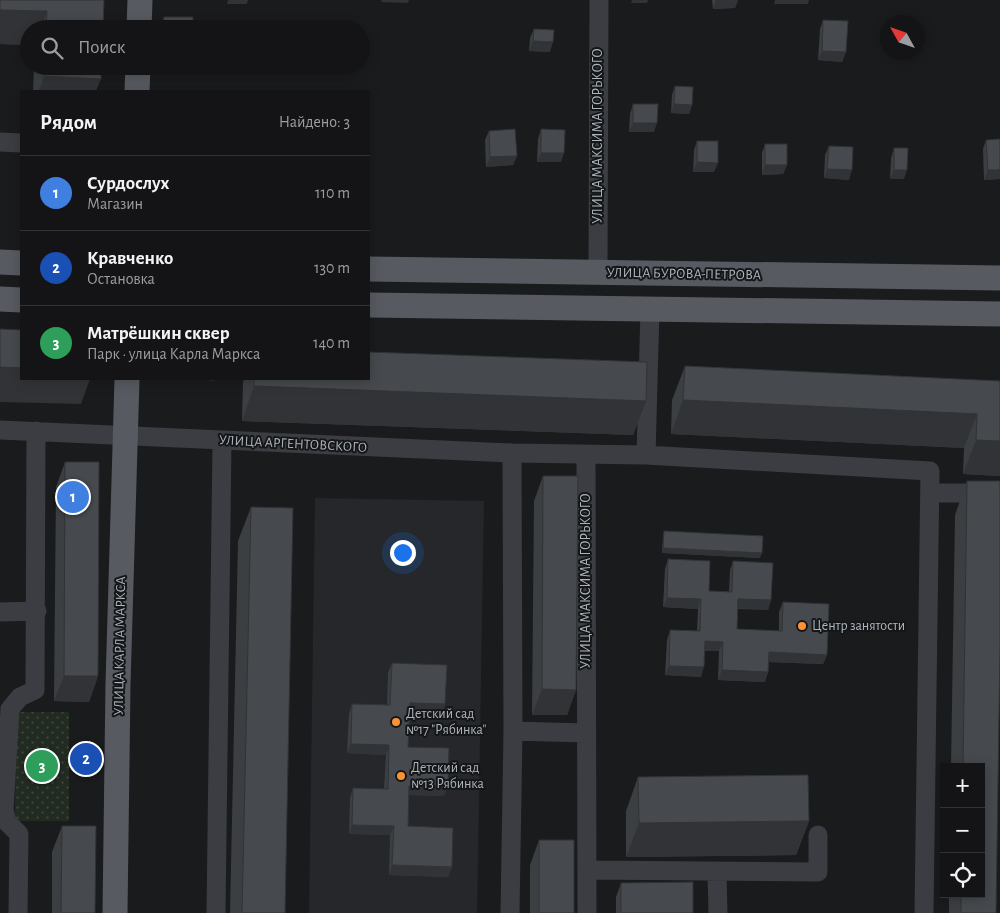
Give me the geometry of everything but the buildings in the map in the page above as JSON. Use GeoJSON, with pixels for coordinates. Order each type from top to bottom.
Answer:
{"type":"FeatureCollection","features":[{"type":"Feature","properties":{"kind":"main road"},"geometry":{"type":"LineString","coordinates":[[139,20],[140,0]]}},
{"type":"Feature","properties":{"kind":"main road"},"geometry":{"type":"LineString","coordinates":[[137,90],[138,75]]}},
{"type":"Feature","properties":{"kind":"main road"},"geometry":{"type":"LineString","coordinates":[[0,262],[20,263]]}},
{"type":"Feature","properties":{"kind":"main road","name":"УЛИЦА БУРОВА-ПЕТРОВА"},"geometry":{"type":"LineString","coordinates":[[370,269],[1000,278]]}},
{"type":"Feature","properties":{"kind":"main road"},"geometry":{"type":"LineString","coordinates":[[0,299],[20,300]]}},
{"type":"Feature","properties":{"kind":"main road"},"geometry":{"type":"LineString","coordinates":[[370,305],[1000,314]]}},
{"type":"Feature","properties":{"kind":"main road","name":"УЛИЦА КАРЛА МАРКСА"},"geometry":{"type":"LineString","coordinates":[[115,913],[126,380]]}},
{"type":"Feature","properties":{"kind":"street","name":"УЛИЦА МАКСИМА ГОРЬКОГО"},"geometry":{"type":"LineString","coordinates":[[598,272],[599,0]]}},
{"type":"Feature","properties":{"kind":"street"},"geometry":{"type":"LineString","coordinates":[[0,142],[20,143]]}},
{"type":"Feature","properties":{"kind":"street"},"geometry":{"type":"LineString","coordinates":[[646,455],[650,309]]}},
{"type":"Feature","properties":{"kind":"street","name":"УЛИЦА АРГЕНТОВСКОГО"},"geometry":{"type":"LineString","coordinates":[[0,430],[125,434],[222,441],[586,455]]}},
{"type":"Feature","properties":{"kind":"street"},"geometry":{"type":"LineString","coordinates":[[18,913],[19,834],[7,822],[4,810],[5,782],[10,709],[20,697],[35,690],[37,611],[36,431]]}},
{"type":"Feature","properties":{"kind":"street"},"geometry":{"type":"LineString","coordinates":[[216,913],[222,441]]}},
{"type":"Feature","properties":{"kind":"street"},"geometry":{"type":"LineString","coordinates":[[510,913],[513,731],[512,453]]}},
{"type":"Feature","properties":{"kind":"street","name":"УЛИЦА МАКСИМА ГОРЬКОГО"},"geometry":{"type":"LineString","coordinates":[[586,455],[587,913]]}},
{"type":"Feature","properties":{"kind":"street"},"geometry":{"type":"LineString","coordinates":[[586,455],[646,455],[930,471],[924,913]]}},
{"type":"Feature","properties":{"kind":"street"},"geometry":{"type":"LineString","coordinates":[[931,492],[1000,493]]}},
{"type":"Feature","properties":{"kind":"street"},"geometry":{"type":"LineString","coordinates":[[0,612],[37,611]]}},
{"type":"Feature","properties":{"kind":"street"},"geometry":{"type":"LineString","coordinates":[[513,731],[586,733]]}},
{"type":"Feature","properties":{"kind":"street"},"geometry":{"type":"LineString","coordinates":[[587,870],[716,873],[818,872],[818,835]]}},
{"type":"Feature","properties":{"kind":"street"},"geometry":{"type":"LineString","coordinates":[[716,873],[718,913]]}},
{"type":"Feature","properties":{"kind":"shaded area","name":"Детский сад №17 \"Рябинка\""},"geometry":{"type":"Polygon","coordinates":[[[315,498],[484,501],[477,913],[309,913],[315,498]]]}},
{"type":"Feature","properties":{"kind":"shaded area"},"geometry":{"type":"Polygon","coordinates":[[[16,712],[69,712],[69,821],[15,821],[16,712]]]}},
{"type":"Feature","properties":{"kind":"place","name":"Сурдослух"},"geometry":{"type":"Point","coordinates":[73,497]}},
{"type":"Feature","properties":{"kind":"place","name":"Центр занятости"},"geometry":{"type":"Point","coordinates":[802,626]}},
{"type":"Feature","properties":{"kind":"place","name":"Детский сад №17 \"Рябинка\""},"geometry":{"type":"Point","coordinates":[396,722]}},
{"type":"Feature","properties":{"kind":"place","name":"Кравченко"},"geometry":{"type":"Point","coordinates":[86,759]}},
{"type":"Feature","properties":{"kind":"place","name":"Матрёшкин сквер"},"geometry":{"type":"Point","coordinates":[42,766]}},
{"type":"Feature","properties":{"kind":"place","name":"Детский сад №13 Рябинка"},"geometry":{"type":"Point","coordinates":[401,776]}}]}
